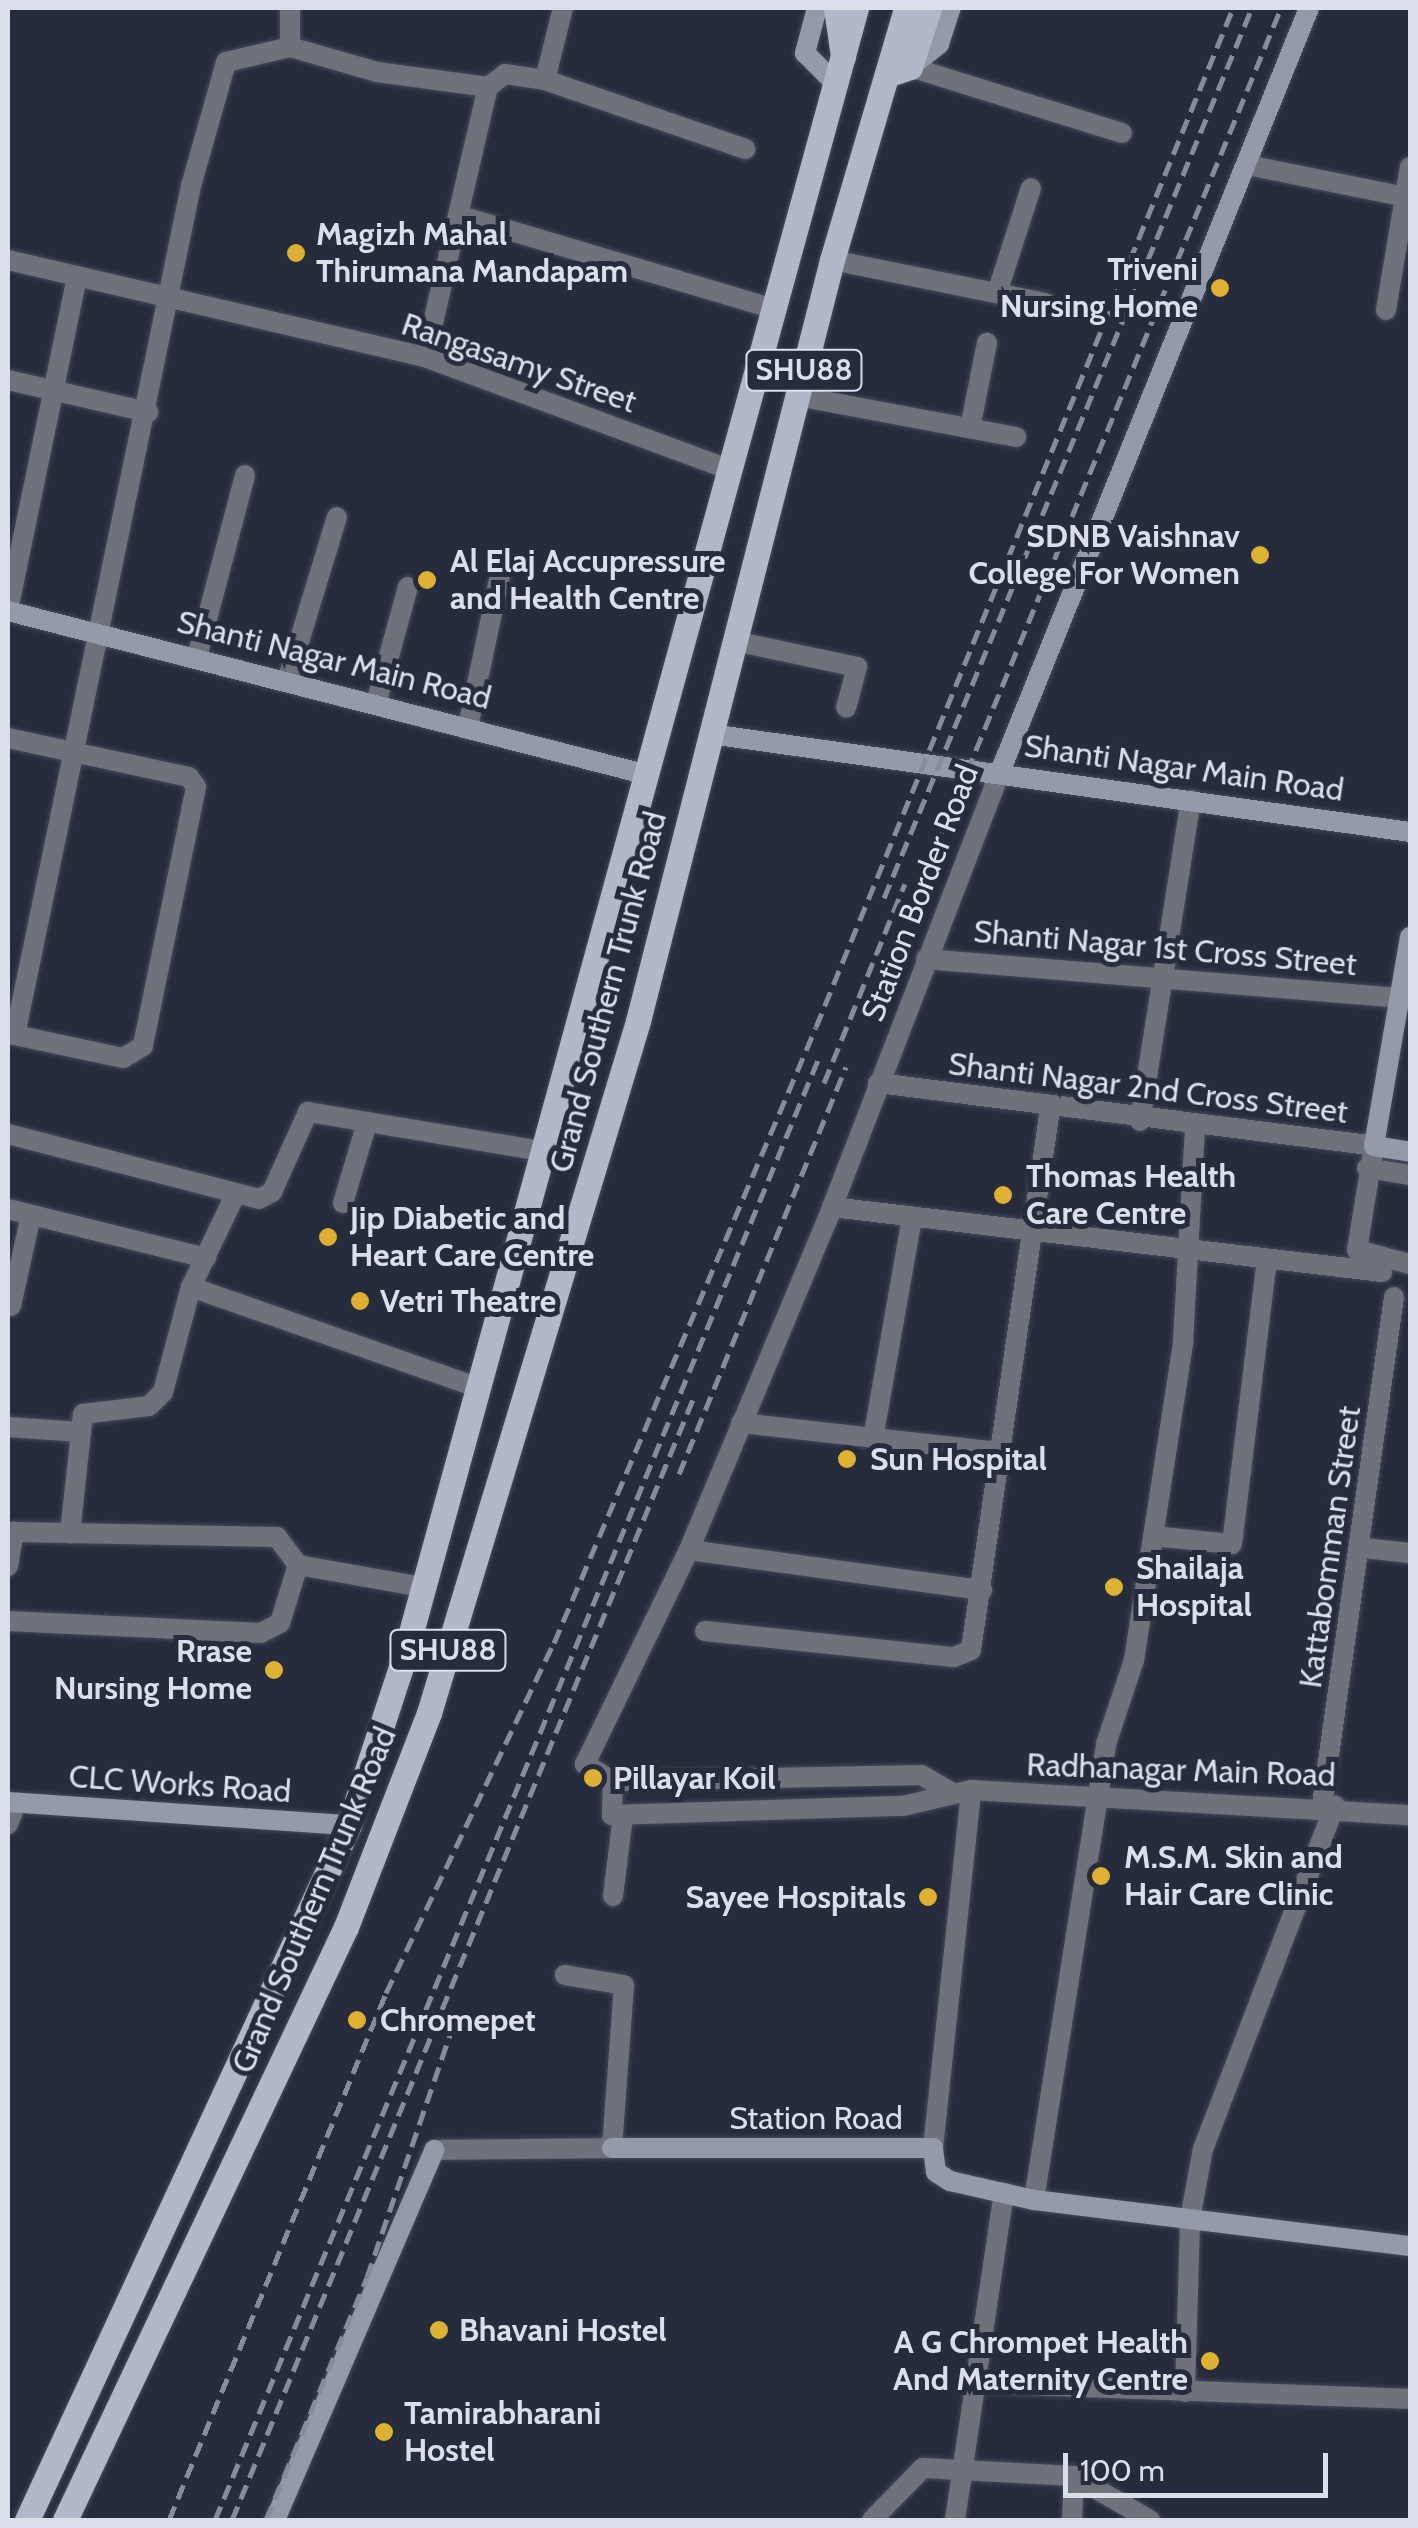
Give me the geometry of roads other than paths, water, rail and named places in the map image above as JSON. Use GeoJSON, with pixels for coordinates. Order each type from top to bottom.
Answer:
{"type":"FeatureCollection","features":[{"type":"Feature","properties":{"kind":"main road"},"geometry":{"type":"LineString","coordinates":[[836,8],[843,56]]}},
{"type":"Feature","properties":{"kind":"main road","name":"Grand Southern Trunk Road"},"geometry":{"type":"LineString","coordinates":[[27,2520],[349,1825],[423,1587],[770,308],[856,8]]}},
{"type":"Feature","properties":{"kind":"main road","name":"Grand Southern Trunk Road"},"geometry":{"type":"LineString","coordinates":[[65,2520],[346,1927],[429,1713],[633,1038],[832,260],[900,70],[906,8]]}},
{"type":"Feature","properties":{"kind":"main road"},"geometry":{"type":"LineString","coordinates":[[900,70],[930,8]]}},
{"type":"Feature","properties":{"kind":"street"},"geometry":{"type":"LineString","coordinates":[[290,8],[290,47]]}},
{"type":"Feature","properties":{"kind":"street"},"geometry":{"type":"LineString","coordinates":[[545,80],[563,8]]}},
{"type":"Feature","properties":{"kind":"street"},"geometry":{"type":"LineString","coordinates":[[817,8],[805,54],[837,85]]}},
{"type":"Feature","properties":{"kind":"street"},"geometry":{"type":"LineString","coordinates":[[900,70],[939,44],[951,8]]}},
{"type":"Feature","properties":{"kind":"street","name":"Station Border Road"},"geometry":{"type":"LineString","coordinates":[[613,1780],[585,1764],[688,1550],[832,1207],[1000,772],[1252,166],[1309,8]]}},
{"type":"Feature","properties":{"kind":"street"},"geometry":{"type":"LineString","coordinates":[[8,738],[74,752],[189,777],[196,787],[180,891],[133,1056],[11,1034],[74,752],[148,412],[170,299],[226,62],[290,47],[488,87]]}},
{"type":"Feature","properties":{"kind":"street"},"geometry":{"type":"LineString","coordinates":[[900,70],[1122,133]]}},
{"type":"Feature","properties":{"kind":"street"},"geometry":{"type":"LineString","coordinates":[[425,357],[464,216],[488,87],[505,74],[545,80],[744,149]]}},
{"type":"Feature","properties":{"kind":"street"},"geometry":{"type":"LineString","coordinates":[[1252,166],[1405,197]]}},
{"type":"Feature","properties":{"kind":"street"},"geometry":{"type":"LineString","coordinates":[[1386,310],[1410,167]]}},
{"type":"Feature","properties":{"kind":"street"},"geometry":{"type":"LineString","coordinates":[[997,293],[1031,188]]}},
{"type":"Feature","properties":{"kind":"street"},"geometry":{"type":"LineString","coordinates":[[464,216],[770,308]]}},
{"type":"Feature","properties":{"kind":"street","name":"Rangasamy Street"},"geometry":{"type":"LineString","coordinates":[[8,260],[425,357],[727,469]]}},
{"type":"Feature","properties":{"kind":"street"},"geometry":{"type":"LineString","coordinates":[[832,260],[1046,303]]}},
{"type":"Feature","properties":{"kind":"street"},"geometry":{"type":"LineString","coordinates":[[8,610],[76,276]]}},
{"type":"Feature","properties":{"kind":"street"},"geometry":{"type":"LineString","coordinates":[[970,428],[986,343]]}},
{"type":"Feature","properties":{"kind":"street"},"geometry":{"type":"LineString","coordinates":[[8,380],[148,412]]}},
{"type":"Feature","properties":{"kind":"street"},"geometry":{"type":"LineString","coordinates":[[797,396],[1016,437]]}},
{"type":"Feature","properties":{"kind":"street"},"geometry":{"type":"LineString","coordinates":[[197,657],[245,475]]}},
{"type":"Feature","properties":{"kind":"street"},"geometry":{"type":"LineString","coordinates":[[288,678],[337,517]]}},
{"type":"Feature","properties":{"kind":"street"},"geometry":{"type":"LineString","coordinates":[[468,722],[502,565]]}},
{"type":"Feature","properties":{"kind":"street"},"geometry":{"type":"LineString","coordinates":[[377,700],[408,587]]}},
{"type":"Feature","properties":{"kind":"street","name":"Shanti Nagar Main Road"},"geometry":{"type":"LineString","coordinates":[[8,610],[468,722],[644,774]]}},
{"type":"Feature","properties":{"kind":"street"},"geometry":{"type":"LineString","coordinates":[[734,642],[856,667],[846,708]]}},
{"type":"Feature","properties":{"kind":"street","name":"Shanti Nagar Main Road"},"geometry":{"type":"LineString","coordinates":[[710,734],[1410,832]]}},
{"type":"Feature","properties":{"kind":"street"},"geometry":{"type":"LineString","coordinates":[[1140,1121],[1191,800]]}},
{"type":"Feature","properties":{"kind":"street"},"geometry":{"type":"LineString","coordinates":[[1410,937],[1405,998],[1368,1168],[1357,1250],[1410,1264]]}},
{"type":"Feature","properties":{"kind":"street","name":"Shanti Nagar 1st Cross Street"},"geometry":{"type":"LineString","coordinates":[[926,959],[1165,975],[1405,998]]}},
{"type":"Feature","properties":{"kind":"street","name":"Shanti Nagar 2nd Cross Street"},"geometry":{"type":"LineString","coordinates":[[878,1084],[1140,1121],[1410,1152]]}},
{"type":"Feature","properties":{"kind":"street"},"geometry":{"type":"LineString","coordinates":[[705,1630],[964,1656],[982,1590],[1050,1109]]}},
{"type":"Feature","properties":{"kind":"street"},"geometry":{"type":"LineString","coordinates":[[8,1134],[235,1195],[272,1192],[308,1112],[366,1126],[448,1130],[541,1151]]}},
{"type":"Feature","properties":{"kind":"street"},"geometry":{"type":"LineString","coordinates":[[343,1203],[366,1126]]}},
{"type":"Feature","properties":{"kind":"street"},"geometry":{"type":"LineString","coordinates":[[1034,2200],[1098,1800],[1153,1536],[1184,1342],[1182,1251],[1195,1128]]}},
{"type":"Feature","properties":{"kind":"street"},"geometry":{"type":"LineString","coordinates":[[1368,1168],[1410,1175]]}},
{"type":"Feature","properties":{"kind":"street"},"geometry":{"type":"LineString","coordinates":[[70,1533],[83,1414],[149,1406],[162,1392],[192,1287],[235,1195]]}},
{"type":"Feature","properties":{"kind":"street"},"geometry":{"type":"LineString","coordinates":[[832,1207],[1382,1272]]}},
{"type":"Feature","properties":{"kind":"street"},"geometry":{"type":"LineString","coordinates":[[8,1209],[206,1258]]}},
{"type":"Feature","properties":{"kind":"street"},"geometry":{"type":"LineString","coordinates":[[10,1306],[31,1215]]}},
{"type":"Feature","properties":{"kind":"street"},"geometry":{"type":"LineString","coordinates":[[873,1439],[912,1217]]}},
{"type":"Feature","properties":{"kind":"street"},"geometry":{"type":"LineString","coordinates":[[1153,1536],[1232,1544],[1268,1260]]}},
{"type":"Feature","properties":{"kind":"street"},"geometry":{"type":"LineString","coordinates":[[192,1287],[476,1387]]}},
{"type":"Feature","properties":{"kind":"street","name":"Kattabomman Street"},"geometry":{"type":"LineString","coordinates":[[1185,2392],[1190,2219],[1203,2149],[1329,1804],[1394,1298]]}},
{"type":"Feature","properties":{"kind":"street"},"geometry":{"type":"LineString","coordinates":[[741,1423],[999,1452]]}},
{"type":"Feature","properties":{"kind":"street"},"geometry":{"type":"LineString","coordinates":[[8,1427],[81,1432]]}},
{"type":"Feature","properties":{"kind":"street"},"geometry":{"type":"LineString","coordinates":[[8,1566],[14,1532],[277,1536],[298,1566],[423,1587]]}},
{"type":"Feature","properties":{"kind":"street"},"geometry":{"type":"LineString","coordinates":[[1364,1548],[1410,1553]]}},
{"type":"Feature","properties":{"kind":"street"},"geometry":{"type":"LineString","coordinates":[[688,1550],[982,1590]]}},
{"type":"Feature","properties":{"kind":"street"},"geometry":{"type":"LineString","coordinates":[[8,1621],[261,1633],[280,1623],[298,1566]]}},
{"type":"Feature","properties":{"kind":"street"},"geometry":{"type":"LineString","coordinates":[[921,1775],[949,1791],[903,1806],[612,1815],[613,1780],[921,1775]]}},
{"type":"Feature","properties":{"kind":"street"},"geometry":{"type":"LineString","coordinates":[[933,2148],[971,1790]]}},
{"type":"Feature","properties":{"kind":"street","name":"Radhanagar Main Road"},"geometry":{"type":"LineString","coordinates":[[949,1791],[1098,1800],[1329,1804],[1410,1815]]}},
{"type":"Feature","properties":{"kind":"street"},"geometry":{"type":"LineString","coordinates":[[8,1824],[12,1802]]}},
{"type":"Feature","properties":{"kind":"street","name":"CLC Works Road"},"geometry":{"type":"LineString","coordinates":[[12,1802],[349,1825]]}},
{"type":"Feature","properties":{"kind":"street"},"geometry":{"type":"LineString","coordinates":[[613,1896],[623,1816]]}},
{"type":"Feature","properties":{"kind":"street"},"geometry":{"type":"LineString","coordinates":[[565,1975],[624,1985],[612,2148]]}},
{"type":"Feature","properties":{"kind":"street","name":"Station Road"},"geometry":{"type":"LineString","coordinates":[[276,2520],[434,2150],[933,2148],[936,2172],[950,2181],[1034,2200],[1410,2246]]}},
{"type":"Feature","properties":{"kind":"street"},"geometry":{"type":"LineString","coordinates":[[954,2520],[1004,2193]]}},
{"type":"Feature","properties":{"kind":"street"},"geometry":{"type":"LineString","coordinates":[[976,2382],[1410,2399]]}},
{"type":"Feature","properties":{"kind":"street"},"geometry":{"type":"LineString","coordinates":[[872,2520],[923,2468],[1074,2476],[1150,2520]]}},
{"type":"Feature","properties":{"kind":"street"},"geometry":{"type":"LineString","coordinates":[[1072,2520],[1074,2476]]}},
{"type":"Feature","properties":{"kind":"railway"},"geometry":{"type":"LineString","coordinates":[[169,2520],[386,1993],[554,1643],[816,1027],[1233,8]]}},
{"type":"Feature","properties":{"kind":"railway"},"geometry":{"type":"LineString","coordinates":[[884,898],[1252,8]]}},
{"type":"Feature","properties":{"kind":"railway"},"geometry":{"type":"LineString","coordinates":[[897,942],[1281,8]]}},
{"type":"Feature","properties":{"kind":"railway"},"geometry":{"type":"LineString","coordinates":[[824,1083],[905,884]]}},
{"type":"Feature","properties":{"kind":"railway"},"geometry":{"type":"LineString","coordinates":[[215,2520],[820,1055]]}},
{"type":"Feature","properties":{"kind":"railway"},"geometry":{"type":"LineString","coordinates":[[679,1474],[846,1067]]}},
{"type":"Feature","properties":{"kind":"railway"},"geometry":{"type":"LineString","coordinates":[[232,2520],[694,1397]]}},
{"type":"Feature","properties":{"kind":"railway"},"geometry":{"type":"LineString","coordinates":[[266,2520],[367,2277],[455,2020]]}},
{"type":"Feature","properties":{"kind":"place","name":"Magizh Mahal Thirumana Mandapam"},"geometry":{"type":"Point","coordinates":[296,253]}},
{"type":"Feature","properties":{"kind":"place","name":"Triveni Nursing Home"},"geometry":{"type":"Point","coordinates":[1220,288]}},
{"type":"Feature","properties":{"kind":"place","name":"SDNB Vaishnav College For Women"},"geometry":{"type":"Point","coordinates":[1260,555]}},
{"type":"Feature","properties":{"kind":"place","name":"Al Elaj Accupressure and Health Centre"},"geometry":{"type":"Point","coordinates":[427,580]}},
{"type":"Feature","properties":{"kind":"place","name":"Thomas Health Care Centre"},"geometry":{"type":"Point","coordinates":[1003,1195]}},
{"type":"Feature","properties":{"kind":"place","name":"Jip Diabetic and Heart Care Centre"},"geometry":{"type":"Point","coordinates":[328,1237]}},
{"type":"Feature","properties":{"kind":"place","name":"Vetri Theatre"},"geometry":{"type":"Point","coordinates":[360,1301]}},
{"type":"Feature","properties":{"kind":"place","name":"Sun Hospital"},"geometry":{"type":"Point","coordinates":[847,1459]}},
{"type":"Feature","properties":{"kind":"place","name":"Shailaja Hospital"},"geometry":{"type":"Point","coordinates":[1114,1587]}},
{"type":"Feature","properties":{"kind":"place","name":"Rrase Nursing Home"},"geometry":{"type":"Point","coordinates":[274,1670]}},
{"type":"Feature","properties":{"kind":"place","name":"Pillayar Koil"},"geometry":{"type":"Point","coordinates":[593,1778]}},
{"type":"Feature","properties":{"kind":"place","name":"M.S.M. Skin and Hair Care Clinic"},"geometry":{"type":"Point","coordinates":[1101,1876]}},
{"type":"Feature","properties":{"kind":"place","name":"Sayee Hospitals"},"geometry":{"type":"Point","coordinates":[928,1897]}},
{"type":"Feature","properties":{"kind":"place","name":"Chromepet"},"geometry":{"type":"Point","coordinates":[357,2020]}},
{"type":"Feature","properties":{"kind":"place","name":"Bhavani Hostel"},"geometry":{"type":"Point","coordinates":[439,2330]}},
{"type":"Feature","properties":{"kind":"place","name":"A G Chrompet Health And Maternity Centre"},"geometry":{"type":"Point","coordinates":[1210,2361]}},
{"type":"Feature","properties":{"kind":"place","name":"Tamirabharani Hostel"},"geometry":{"type":"Point","coordinates":[384,2432]}}]}
